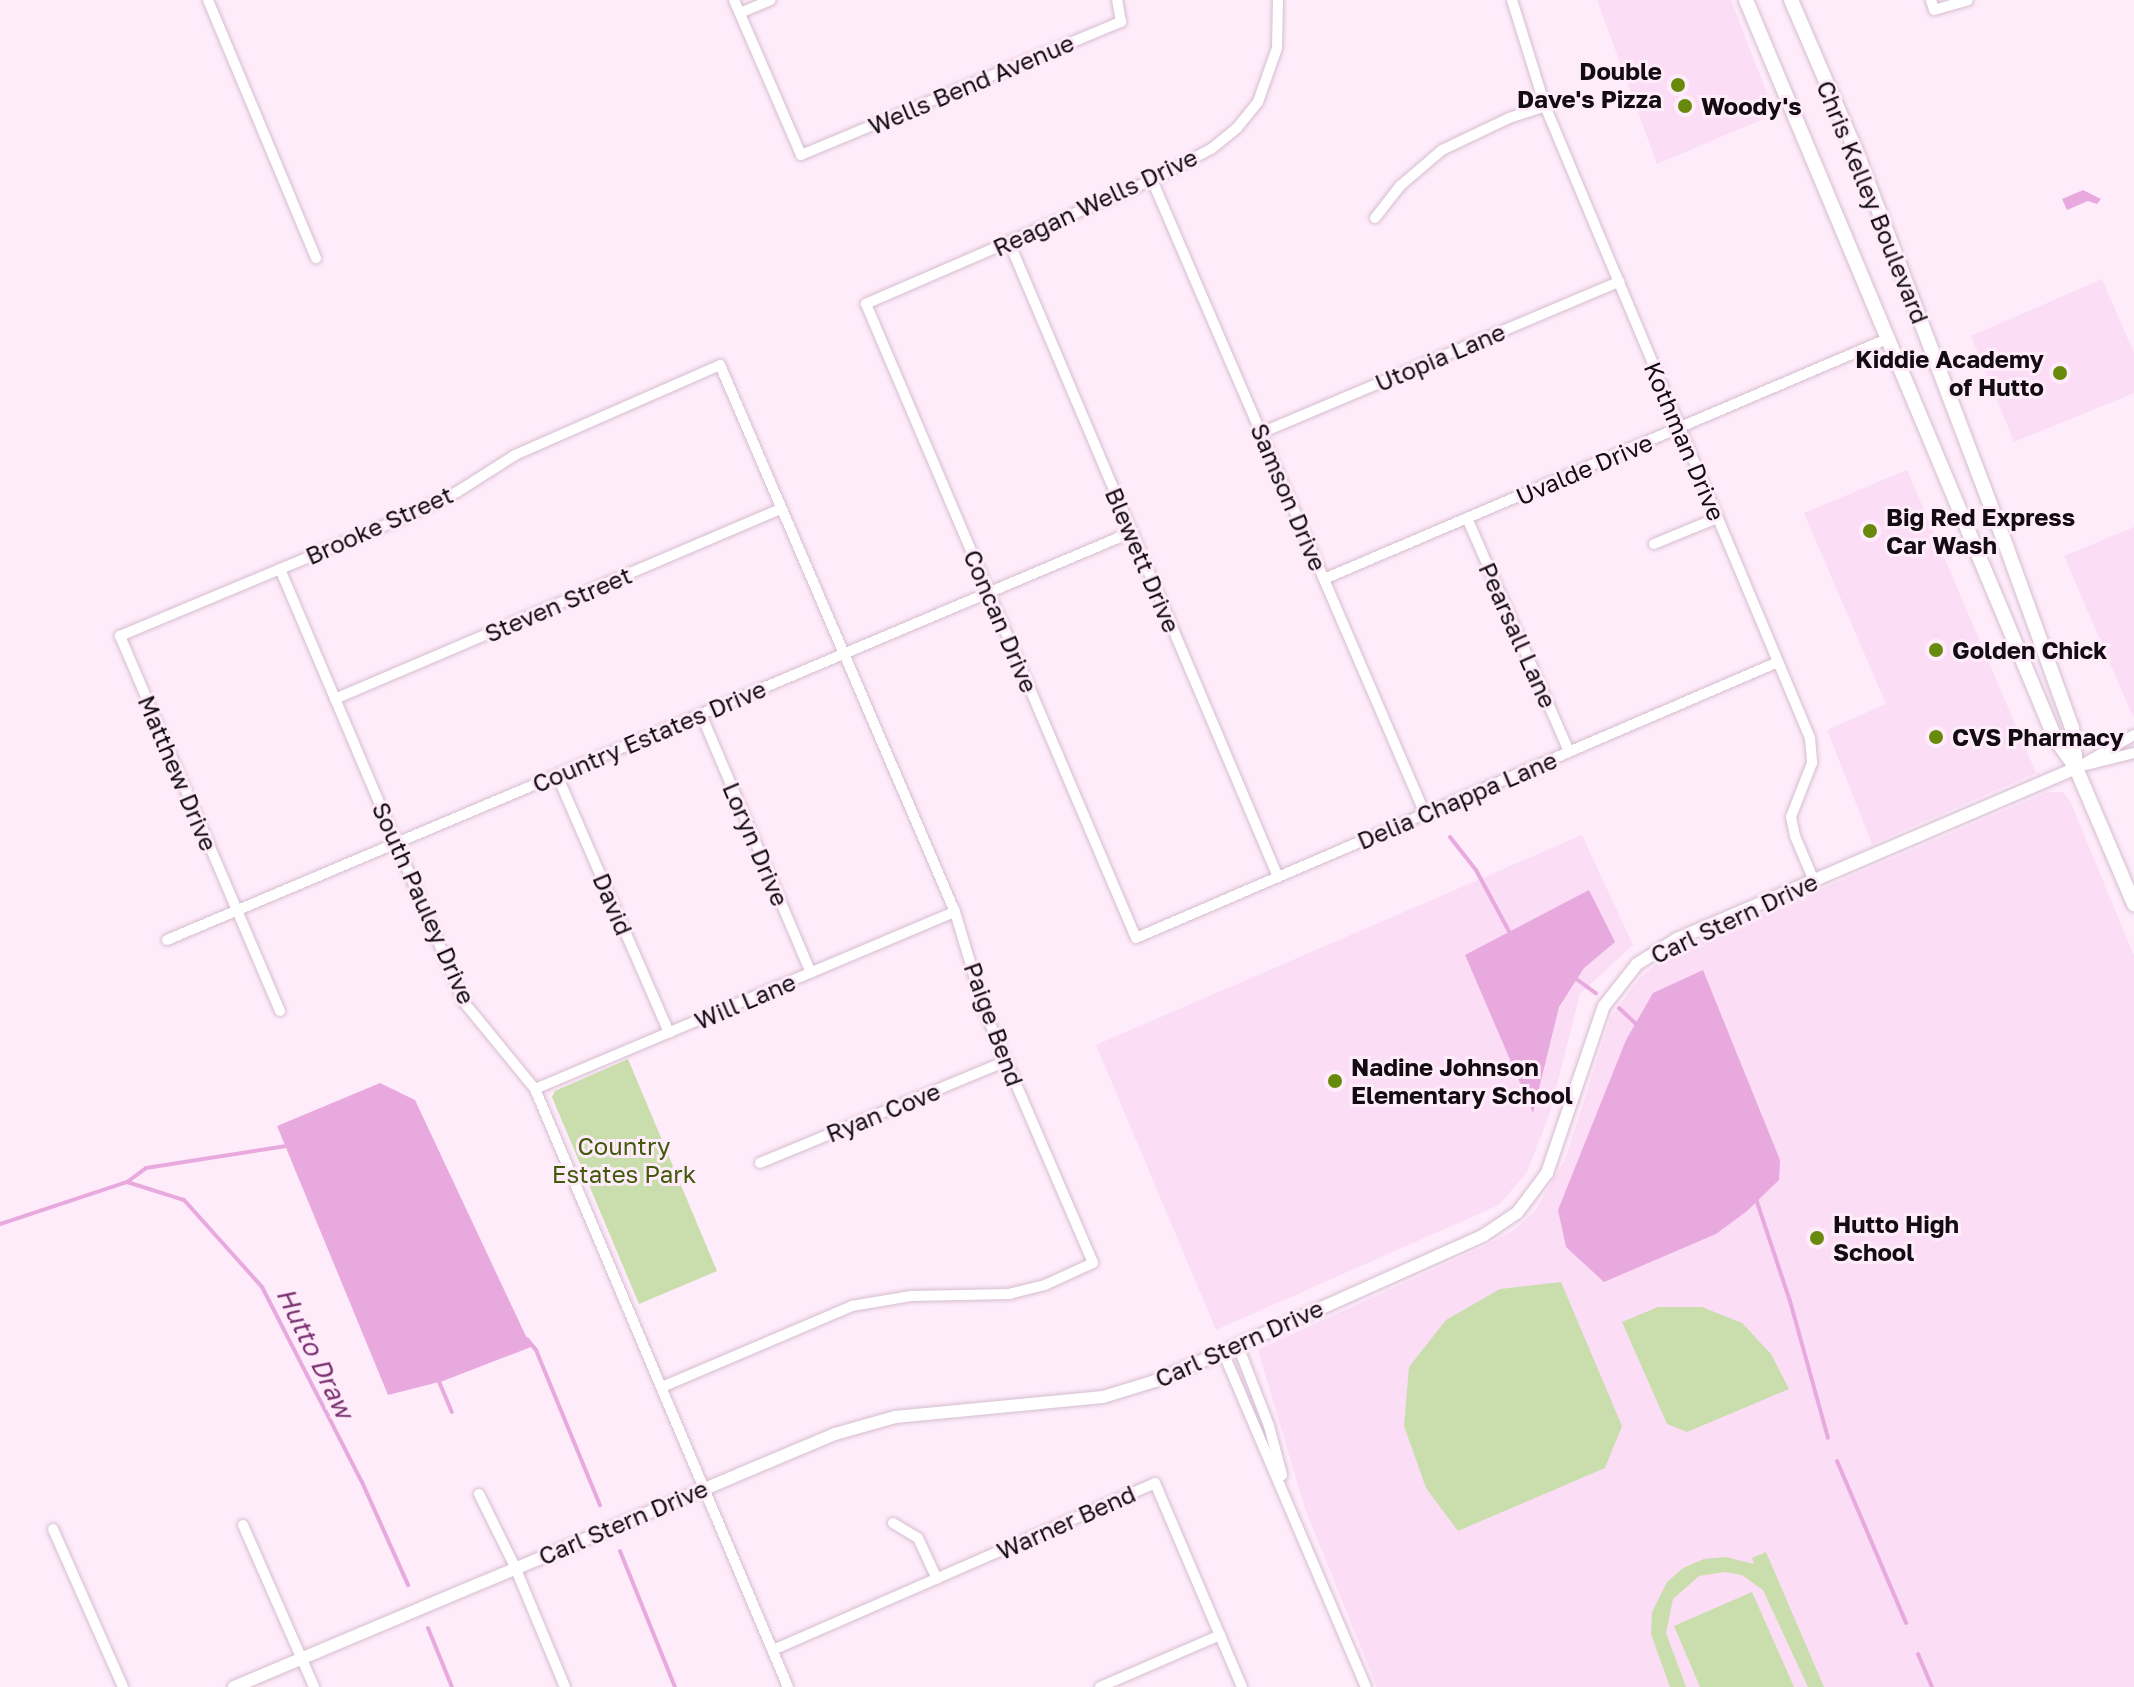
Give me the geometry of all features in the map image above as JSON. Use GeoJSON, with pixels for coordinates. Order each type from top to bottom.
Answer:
{"type":"FeatureCollection","features":[{"type":"Feature","properties":{"kind":"main road","name":"Chris Kelley Boulevard"},"geometry":{"type":"LineString","coordinates":[[1746,0],[2055,738],[2076,768],[2134,904]]}},
{"type":"Feature","properties":{"kind":"main road","name":"Chris Kelley Boulevard"},"geometry":{"type":"LineString","coordinates":[[1791,0],[1856,151],[2004,540],[2072,728],[2076,768]]}},
{"type":"Feature","properties":{"kind":"street"},"geometry":{"type":"LineString","coordinates":[[208,0],[316,258]]}},
{"type":"Feature","properties":{"kind":"street"},"geometry":{"type":"LineString","coordinates":[[734,0],[740,13],[770,0]]}},
{"type":"Feature","properties":{"kind":"street","name":"Wells Bend Avenue"},"geometry":{"type":"LineString","coordinates":[[740,13],[801,155],[1121,22],[1117,0]]}},
{"type":"Feature","properties":{"kind":"street","name":"Reagan Wells Drive"},"geometry":{"type":"LineString","coordinates":[[866,304],[1152,180],[1211,149],[1237,128],[1258,102],[1277,48],[1278,0]]}},
{"type":"Feature","properties":{"kind":"street","name":"Kothman Drive"},"geometry":{"type":"LineString","coordinates":[[1512,0],[1545,106],[1813,750],[1812,763],[1791,817],[1795,836],[1814,881]]}},
{"type":"Feature","properties":{"kind":"street"},"geometry":{"type":"LineString","coordinates":[[1931,0],[1934,10],[1968,0]]}},
{"type":"Feature","properties":{"kind":"street"},"geometry":{"type":"LineString","coordinates":[[1375,218],[1400,186],[1442,150],[1545,106]]}},
{"type":"Feature","properties":{"kind":"street","name":"Samson Drive"},"geometry":{"type":"LineString","coordinates":[[1152,180],[1425,814]]}},
{"type":"Feature","properties":{"kind":"street","name":"Blewett Drive"},"geometry":{"type":"LineString","coordinates":[[1009,242],[1278,877]]}},
{"type":"Feature","properties":{"kind":"street","name":"Utopia Lane"},"geometry":{"type":"LineString","coordinates":[[1261,433],[1619,282]]}},
{"type":"Feature","properties":{"kind":"street","name":"Concan Drive"},"geometry":{"type":"LineString","coordinates":[[866,304],[1136,938]]}},
{"type":"Feature","properties":{"kind":"street","name":"Uvalde Drive"},"geometry":{"type":"LineString","coordinates":[[1324,579],[1887,339]]}},
{"type":"Feature","properties":{"kind":"street","name":"Paige Bend"},"geometry":{"type":"LineString","coordinates":[[662,1387],[852,1306],[911,1296],[1010,1294],[1045,1285],[1093,1263],[985,1012],[955,912],[720,365]]}},
{"type":"Feature","properties":{"kind":"street","name":"Brooke Street"},"geometry":{"type":"LineString","coordinates":[[120,636],[436,503],[528,449],[720,365]]}},
{"type":"Feature","properties":{"kind":"street","name":"Steven Street"},"geometry":{"type":"LineString","coordinates":[[335,699],[780,509]]}},
{"type":"Feature","properties":{"kind":"street","name":"Pearsall Lane"},"geometry":{"type":"LineString","coordinates":[[1467,518],[1569,752]]}},
{"type":"Feature","properties":{"kind":"street"},"geometry":{"type":"LineString","coordinates":[[1654,544],[1717,518]]}},
{"type":"Feature","properties":{"kind":"street","name":"Country Estates Drive"},"geometry":{"type":"LineString","coordinates":[[167,940],[1132,532]]}},
{"type":"Feature","properties":{"kind":"street","name":"South Pauley Drive"},"geometry":{"type":"LineString","coordinates":[[280,569],[463,1001],[535,1089],[788,1687]]}},
{"type":"Feature","properties":{"kind":"street","name":"Matthew Drive"},"geometry":{"type":"LineString","coordinates":[[120,636],[280,1011]]}},
{"type":"Feature","properties":{"kind":"street","name":"Delia Chappa Lane"},"geometry":{"type":"LineString","coordinates":[[1136,938],[1778,662]]}},
{"type":"Feature","properties":{"kind":"street","name":"Loryn Drive"},"geometry":{"type":"LineString","coordinates":[[701,714],[811,973]]}},
{"type":"Feature","properties":{"kind":"street","name":"Carl Stern Drive"},"geometry":{"type":"LineString","coordinates":[[234,1687],[793,1450],[868,1423],[895,1417],[1046,1405],[1103,1397],[1155,1381],[1484,1235],[1508,1221],[1528,1201],[1547,1173],[1604,1006],[1637,964],[1677,939],[2076,768],[2134,735]]}},
{"type":"Feature","properties":{"kind":"street","name":"Carl Stern Drive"},"geometry":{"type":"LineString","coordinates":[[2076,768],[2134,753]]}},
{"type":"Feature","properties":{"kind":"street","name":"David"},"geometry":{"type":"LineString","coordinates":[[557,775],[669,1033]]}},
{"type":"Feature","properties":{"kind":"street","name":"Will Lane"},"geometry":{"type":"LineString","coordinates":[[535,1089],[955,912]]}},
{"type":"Feature","properties":{"kind":"street","name":"Ryan Cove"},"geometry":{"type":"LineString","coordinates":[[760,1163],[1006,1061]]}},
{"type":"Feature","properties":{"kind":"street"},"geometry":{"type":"LineString","coordinates":[[1238,1346],[1269,1426],[1289,1500]]}},
{"type":"Feature","properties":{"kind":"street"},"geometry":{"type":"LineString","coordinates":[[1223,1352],[1252,1424],[1289,1500],[1366,1687]]}},
{"type":"Feature","properties":{"kind":"street","name":"Warner Bend"},"geometry":{"type":"LineString","coordinates":[[773,1650],[1155,1483],[1242,1687]]}},
{"type":"Feature","properties":{"kind":"street"},"geometry":{"type":"LineString","coordinates":[[479,1494],[515,1567],[565,1687]]}},
{"type":"Feature","properties":{"kind":"street"},"geometry":{"type":"LineString","coordinates":[[893,1523],[918,1538],[937,1579]]}},
{"type":"Feature","properties":{"kind":"street"},"geometry":{"type":"LineString","coordinates":[[243,1525],[314,1687]]}},
{"type":"Feature","properties":{"kind":"street"},"geometry":{"type":"LineString","coordinates":[[53,1529],[123,1687]]}},
{"type":"Feature","properties":{"kind":"street"},"geometry":{"type":"LineString","coordinates":[[1100,1687],[1220,1635]]}},
{"type":"Feature","properties":{"kind":"shaded area"},"geometry":{"type":"Polygon","coordinates":[[[1597,0],[1731,0],[1775,114],[1657,164],[1597,0]]]}},
{"type":"Feature","properties":{"kind":"shaded area"},"geometry":{"type":"Polygon","coordinates":[[[2083,190],[2101,199],[2097,204],[2088,201],[2067,210],[2062,199],[2083,190]]]}},
{"type":"Feature","properties":{"kind":"shaded area","name":"Kiddie Academy of Hutto"},"geometry":{"type":"Polygon","coordinates":[[[2102,279],[2134,353],[2134,393],[2014,442],[1971,336],[2102,279]]]}},
{"type":"Feature","properties":{"kind":"shaded area"},"geometry":{"type":"Polygon","coordinates":[[[1907,470],[2036,773],[1872,844],[1827,730],[1886,704],[1804,513],[1907,470]]]}},
{"type":"Feature","properties":{"kind":"shaded area"},"geometry":{"type":"Polygon","coordinates":[[[2134,527],[2134,716],[2133,717],[2064,556],[2134,527]]]}},
{"type":"Feature","properties":{"kind":"shaded area","name":"Hutto High School"},"geometry":{"type":"Polygon","coordinates":[[[2048,792],[2063,792],[2071,803],[2134,956],[2134,1687],[1377,1687],[1305,1509],[1258,1350],[1485,1246],[1514,1230],[1535,1211],[1565,1160],[1611,1017],[1639,979],[1659,962],[1687,946],[2048,792]]]}},
{"type":"Feature","properties":{"kind":"shaded area","name":"Nadine Johnson Elementary School"},"geometry":{"type":"Polygon","coordinates":[[[1582,835],[1633,945],[1580,994],[1549,1116],[1527,1172],[1499,1205],[1216,1330],[1096,1045],[1582,835]]]}},
{"type":"Feature","properties":{"kind":"shaded area"},"geometry":{"type":"Polygon","coordinates":[[[1589,890],[1615,942],[1584,968],[1559,1007],[1533,1113],[1465,955],[1589,890]]]}},
{"type":"Feature","properties":{"kind":"shaded area"},"geometry":{"type":"Polygon","coordinates":[[[1703,970],[1780,1160],[1779,1180],[1747,1211],[1716,1234],[1604,1282],[1566,1247],[1558,1210],[1626,1040],[1653,993],[1703,970]]]}},
{"type":"Feature","properties":{"kind":"shaded area"},"geometry":{"type":"Polygon","coordinates":[[[380,1083],[415,1100],[531,1347],[443,1381],[388,1395],[277,1126],[380,1083]]]}},
{"type":"Feature","properties":{"kind":"green space","name":"Country Estates Park"},"geometry":{"type":"Polygon","coordinates":[[[628,1059],[717,1271],[639,1304],[552,1097],[555,1091],[628,1059]]]}},
{"type":"Feature","properties":{"kind":"green space"},"geometry":{"type":"Polygon","coordinates":[[[1561,1282],[1622,1426],[1605,1468],[1458,1531],[1426,1488],[1404,1426],[1409,1367],[1446,1320],[1500,1289],[1561,1282]]]}},
{"type":"Feature","properties":{"kind":"green space"},"geometry":{"type":"Polygon","coordinates":[[[1658,1307],[1702,1307],[1742,1323],[1771,1354],[1789,1389],[1687,1432],[1667,1424],[1622,1322],[1658,1307]]]}},
{"type":"Feature","properties":{"kind":"green space"},"geometry":{"type":"Polygon","coordinates":[[[1766,1552],[1824,1687],[1808,1687],[1763,1590],[1742,1575],[1725,1572],[1699,1576],[1673,1599],[1666,1633],[1686,1687],[1670,1687],[1651,1634],[1652,1612],[1667,1582],[1683,1568],[1704,1559],[1726,1557],[1754,1564],[1752,1558],[1766,1552]]]}},
{"type":"Feature","properties":{"kind":"green space"},"geometry":{"type":"Polygon","coordinates":[[[1752,1592],[1794,1687],[1700,1687],[1674,1626],[1752,1592]]]}},
{"type":"Feature","properties":{"kind":"waterway"},"geometry":{"type":"LineString","coordinates":[[1450,837],[1476,870],[1511,935]]}},
{"type":"Feature","properties":{"kind":"waterway"},"geometry":{"type":"LineString","coordinates":[[1575,978],[1596,993]]}},
{"type":"Feature","properties":{"kind":"waterway"},"geometry":{"type":"LineString","coordinates":[[1619,1008],[1638,1026]]}},
{"type":"Feature","properties":{"kind":"waterway"},"geometry":{"type":"LineString","coordinates":[[127,1182],[146,1168],[286,1146]]}},
{"type":"Feature","properties":{"kind":"waterway","name":"Hutto Draw"},"geometry":{"type":"LineString","coordinates":[[0,1224],[127,1182],[184,1200],[262,1287],[362,1482],[408,1585]]}},
{"type":"Feature","properties":{"kind":"waterway"},"geometry":{"type":"LineString","coordinates":[[1756,1199],[1790,1301],[1828,1438]]}},
{"type":"Feature","properties":{"kind":"waterway"},"geometry":{"type":"LineString","coordinates":[[527,1339],[536,1350],[600,1505]]}},
{"type":"Feature","properties":{"kind":"waterway"},"geometry":{"type":"LineString","coordinates":[[437,1377],[452,1412]]}},
{"type":"Feature","properties":{"kind":"waterway"},"geometry":{"type":"LineString","coordinates":[[1837,1461],[1906,1623]]}},
{"type":"Feature","properties":{"kind":"waterway"},"geometry":{"type":"LineString","coordinates":[[620,1551],[675,1687]]}},
{"type":"Feature","properties":{"kind":"waterway","name":"Hutto Draw"},"geometry":{"type":"LineString","coordinates":[[428,1628],[452,1687]]}},
{"type":"Feature","properties":{"kind":"waterway"},"geometry":{"type":"LineString","coordinates":[[1918,1654],[1932,1687]]}},
{"type":"Feature","properties":{"kind":"place","name":"Double Dave's Pizza"},"geometry":{"type":"Point","coordinates":[1678,85]}},
{"type":"Feature","properties":{"kind":"place","name":"Woody's"},"geometry":{"type":"Point","coordinates":[1685,106]}},
{"type":"Feature","properties":{"kind":"place","name":"Kiddie Academy of Hutto"},"geometry":{"type":"Point","coordinates":[2060,373]}},
{"type":"Feature","properties":{"kind":"place","name":"Big Red Express Car Wash"},"geometry":{"type":"Point","coordinates":[1870,531]}},
{"type":"Feature","properties":{"kind":"place","name":"Golden Chick"},"geometry":{"type":"Point","coordinates":[1936,650]}},
{"type":"Feature","properties":{"kind":"place","name":"CVS Pharmacy"},"geometry":{"type":"Point","coordinates":[1936,737]}},
{"type":"Feature","properties":{"kind":"place","name":"Nadine Johnson Elementary School"},"geometry":{"type":"Point","coordinates":[1335,1081]}},
{"type":"Feature","properties":{"kind":"place","name":"Hutto High School"},"geometry":{"type":"Point","coordinates":[1817,1238]}}]}
